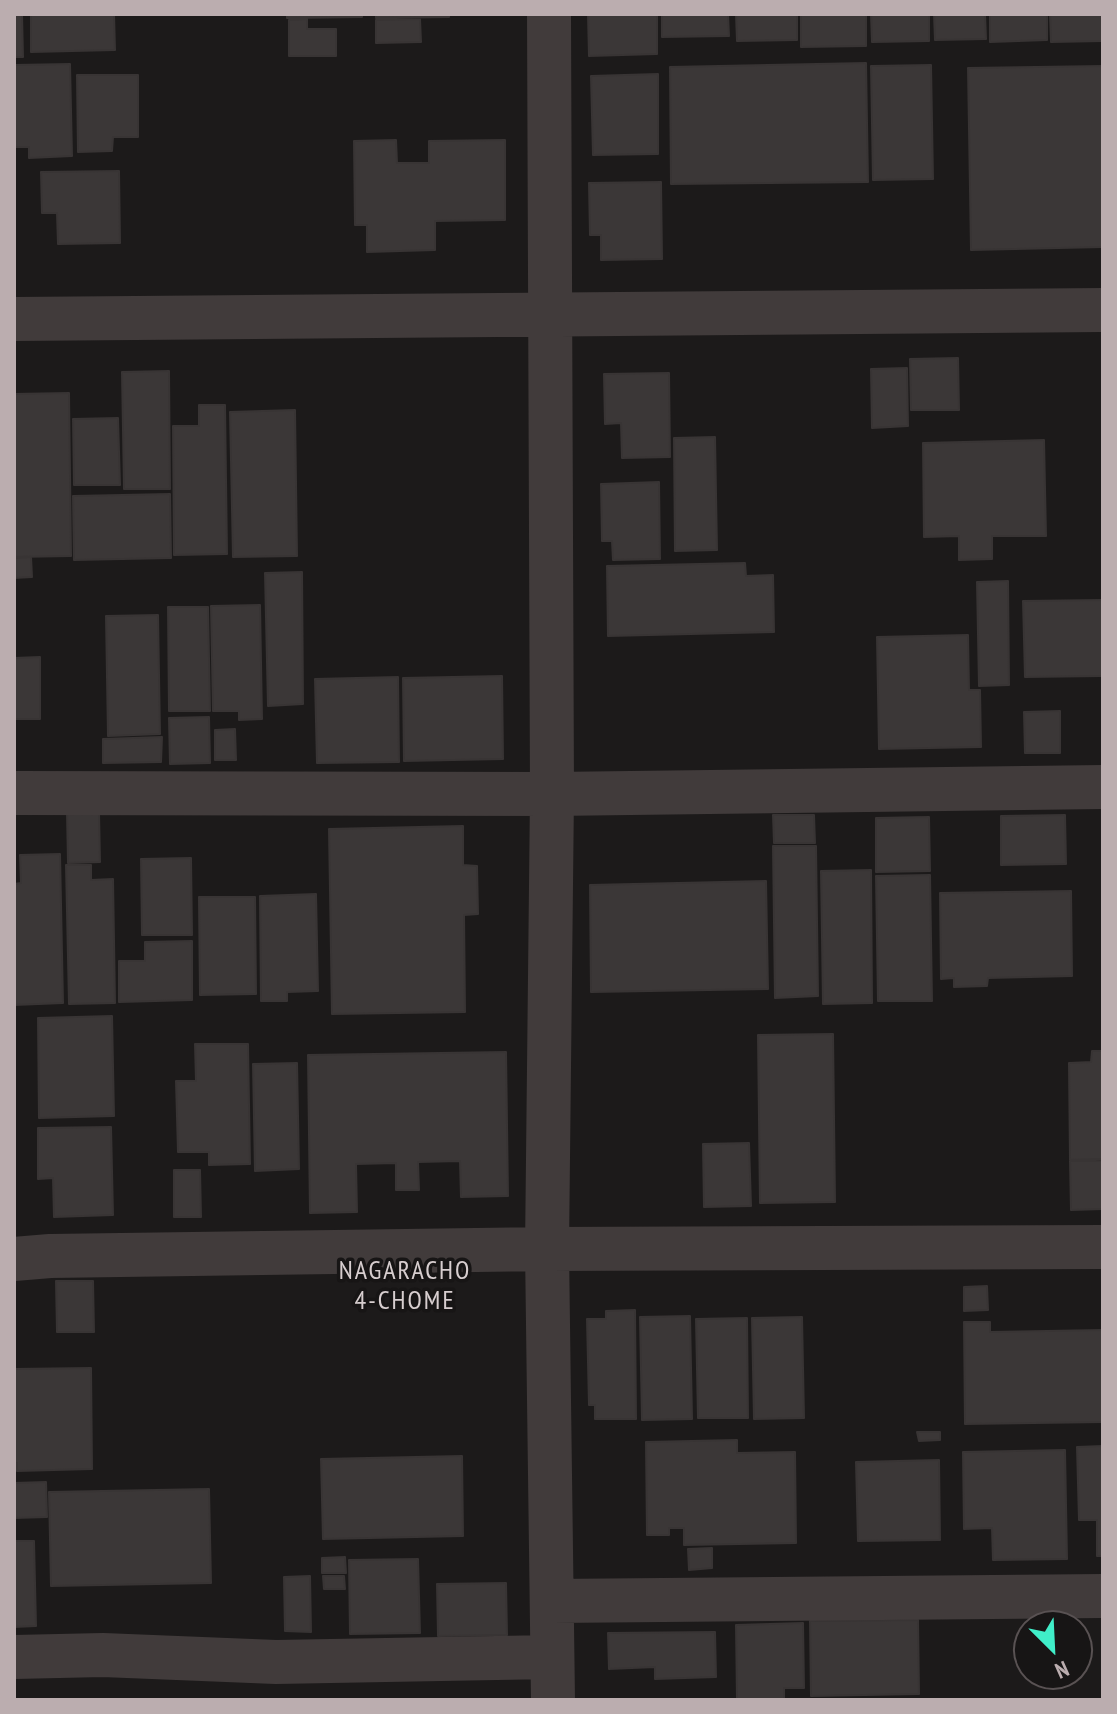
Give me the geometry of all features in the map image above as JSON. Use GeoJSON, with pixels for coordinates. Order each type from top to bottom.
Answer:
{"type":"FeatureCollection","features":[{"type":"Feature","properties":{"kind":"street"},"geometry":{"type":"LineString","coordinates":[[549,14],[552,794],[547,1249],[553,1700]]}},
{"type":"Feature","properties":{"kind":"street"},"geometry":{"type":"LineString","coordinates":[[14,319],[1103,310]]}},
{"type":"Feature","properties":{"kind":"street"},"geometry":{"type":"LineString","coordinates":[[14,793],[552,794],[1103,787]]}},
{"type":"Feature","properties":{"kind":"street"},"geometry":{"type":"LineString","coordinates":[[14,1259],[547,1249],[1103,1247]]}},
{"type":"Feature","properties":{"kind":"street"},"geometry":{"type":"LineString","coordinates":[[553,1601],[1103,1596]]}},
{"type":"Feature","properties":{"kind":"street"},"geometry":{"type":"LineString","coordinates":[[14,1657],[103,1655],[276,1662],[552,1657]]}},
{"type":"Feature","properties":{"kind":"building"},"geometry":{"type":"Polygon","coordinates":[[[14,14],[22,14],[23,57],[14,57],[14,14]]]}},
{"type":"Feature","properties":{"kind":"building"},"geometry":{"type":"Polygon","coordinates":[[[31,14],[114,14],[115,50],[31,52],[31,14]]]}},
{"type":"Feature","properties":{"kind":"building"},"geometry":{"type":"Polygon","coordinates":[[[287,14],[362,14],[362,17],[287,18],[287,14]]]}},
{"type":"Feature","properties":{"kind":"building"},"geometry":{"type":"Polygon","coordinates":[[[376,14],[449,14],[449,17],[376,18],[376,14]]]}},
{"type":"Feature","properties":{"kind":"building"},"geometry":{"type":"Polygon","coordinates":[[[588,14],[657,14],[657,54],[589,56],[588,14]]]}},
{"type":"Feature","properties":{"kind":"building"},"geometry":{"type":"Polygon","coordinates":[[[662,14],[728,14],[729,36],[662,37],[662,14]]]}},
{"type":"Feature","properties":{"kind":"building"},"geometry":{"type":"Polygon","coordinates":[[[736,14],[797,14],[797,40],[737,41],[736,14]]]}},
{"type":"Feature","properties":{"kind":"building"},"geometry":{"type":"Polygon","coordinates":[[[801,14],[866,14],[866,46],[801,47],[801,14]]]}},
{"type":"Feature","properties":{"kind":"building"},"geometry":{"type":"Polygon","coordinates":[[[871,14],[929,14],[929,41],[872,42],[871,14]]]}},
{"type":"Feature","properties":{"kind":"building"},"geometry":{"type":"Polygon","coordinates":[[[934,14],[985,14],[986,39],[935,40],[934,14]]]}},
{"type":"Feature","properties":{"kind":"building"},"geometry":{"type":"Polygon","coordinates":[[[990,14],[1047,14],[1047,40],[990,42],[990,14]]]}},
{"type":"Feature","properties":{"kind":"building"},"geometry":{"type":"Polygon","coordinates":[[[1050,14],[1103,14],[1103,41],[1051,42],[1050,14]]]}},
{"type":"Feature","properties":{"kind":"building"},"geometry":{"type":"Polygon","coordinates":[[[307,19],[307,29],[336,29],[336,56],[289,56],[289,20],[307,19]]]}},
{"type":"Feature","properties":{"kind":"building"},"geometry":{"type":"Polygon","coordinates":[[[420,19],[421,42],[376,43],[376,20],[420,19]]]}},
{"type":"Feature","properties":{"kind":"building"},"geometry":{"type":"Polygon","coordinates":[[[866,63],[868,182],[671,184],[670,67],[866,63]]]}},
{"type":"Feature","properties":{"kind":"building"},"geometry":{"type":"Polygon","coordinates":[[[70,64],[72,156],[29,158],[29,147],[14,147],[14,65],[70,64]]]}},
{"type":"Feature","properties":{"kind":"building"},"geometry":{"type":"Polygon","coordinates":[[[931,65],[933,179],[873,180],[871,66],[931,65]]]}},
{"type":"Feature","properties":{"kind":"building"},"geometry":{"type":"Polygon","coordinates":[[[1103,66],[1103,247],[971,250],[968,68],[1103,66]]]}},
{"type":"Feature","properties":{"kind":"building"},"geometry":{"type":"Polygon","coordinates":[[[658,74],[658,154],[593,155],[591,76],[658,74]]]}},
{"type":"Feature","properties":{"kind":"building"},"geometry":{"type":"Polygon","coordinates":[[[77,75],[138,75],[138,137],[113,137],[112,151],[78,152],[77,75]]]}},
{"type":"Feature","properties":{"kind":"building"},"geometry":{"type":"Polygon","coordinates":[[[396,140],[397,163],[429,163],[429,141],[505,140],[505,220],[435,221],[435,250],[367,252],[367,225],[355,225],[354,141],[396,140]]]}},
{"type":"Feature","properties":{"kind":"building"},"geometry":{"type":"Polygon","coordinates":[[[119,171],[120,243],[58,244],[57,213],[42,213],[41,172],[119,171]]]}},
{"type":"Feature","properties":{"kind":"building"},"geometry":{"type":"Polygon","coordinates":[[[661,182],[662,259],[601,260],[601,235],[590,235],[589,183],[661,182]]]}},
{"type":"Feature","properties":{"kind":"building"},"geometry":{"type":"Polygon","coordinates":[[[958,358],[959,410],[911,410],[910,359],[958,358]]]}},
{"type":"Feature","properties":{"kind":"building"},"geometry":{"type":"Polygon","coordinates":[[[907,368],[908,426],[872,428],[871,369],[907,368]]]}},
{"type":"Feature","properties":{"kind":"building"},"geometry":{"type":"Polygon","coordinates":[[[169,371],[170,489],[124,489],[122,372],[169,371]]]}},
{"type":"Feature","properties":{"kind":"building"},"geometry":{"type":"Polygon","coordinates":[[[669,373],[670,457],[622,458],[621,423],[605,424],[604,374],[669,373]]]}},
{"type":"Feature","properties":{"kind":"building"},"geometry":{"type":"Polygon","coordinates":[[[69,393],[71,556],[14,557],[14,394],[69,393]]]}},
{"type":"Feature","properties":{"kind":"building"},"geometry":{"type":"Polygon","coordinates":[[[199,405],[225,405],[227,554],[174,555],[173,426],[199,426],[199,405]]]}},
{"type":"Feature","properties":{"kind":"building"},"geometry":{"type":"Polygon","coordinates":[[[295,410],[297,556],[233,557],[230,412],[295,410]]]}},
{"type":"Feature","properties":{"kind":"building"},"geometry":{"type":"Polygon","coordinates":[[[118,418],[120,485],[74,485],[73,419],[118,418]]]}},
{"type":"Feature","properties":{"kind":"building"},"geometry":{"type":"Polygon","coordinates":[[[715,437],[717,550],[675,551],[674,438],[715,437]]]}},
{"type":"Feature","properties":{"kind":"building"},"geometry":{"type":"Polygon","coordinates":[[[1044,440],[1046,536],[992,536],[992,559],[959,560],[959,536],[924,537],[923,443],[1044,440]]]}},
{"type":"Feature","properties":{"kind":"building"},"geometry":{"type":"Polygon","coordinates":[[[659,482],[660,559],[613,560],[612,541],[602,541],[601,484],[659,482]]]}},
{"type":"Feature","properties":{"kind":"building"},"geometry":{"type":"Polygon","coordinates":[[[170,494],[171,558],[74,560],[73,496],[170,494]]]}},
{"type":"Feature","properties":{"kind":"building"},"geometry":{"type":"Polygon","coordinates":[[[31,557],[32,577],[14,578],[14,558],[31,557]]]}},
{"type":"Feature","properties":{"kind":"building"},"geometry":{"type":"Polygon","coordinates":[[[745,563],[746,576],[773,575],[774,632],[608,636],[607,566],[745,563]]]}},
{"type":"Feature","properties":{"kind":"building"},"geometry":{"type":"Polygon","coordinates":[[[302,572],[303,704],[268,706],[265,573],[302,572]]]}},
{"type":"Feature","properties":{"kind":"building"},"geometry":{"type":"Polygon","coordinates":[[[1008,581],[1009,685],[979,686],[977,582],[1008,581]]]}},
{"type":"Feature","properties":{"kind":"building"},"geometry":{"type":"Polygon","coordinates":[[[1103,600],[1102,676],[1025,677],[1023,601],[1103,600]]]}},
{"type":"Feature","properties":{"kind":"building"},"geometry":{"type":"Polygon","coordinates":[[[260,605],[262,719],[239,720],[239,711],[213,711],[211,606],[260,605]]]}},
{"type":"Feature","properties":{"kind":"building"},"geometry":{"type":"Polygon","coordinates":[[[168,607],[208,607],[210,711],[169,711],[168,607]]]}},
{"type":"Feature","properties":{"kind":"building"},"geometry":{"type":"Polygon","coordinates":[[[158,615],[160,734],[108,736],[106,616],[158,615]]]}},
{"type":"Feature","properties":{"kind":"building"},"geometry":{"type":"Polygon","coordinates":[[[968,635],[969,690],[980,690],[981,747],[879,749],[877,637],[968,635]]]}},
{"type":"Feature","properties":{"kind":"building"},"geometry":{"type":"Polygon","coordinates":[[[40,657],[40,719],[14,719],[14,658],[40,657]]]}},
{"type":"Feature","properties":{"kind":"building"},"geometry":{"type":"Polygon","coordinates":[[[502,676],[503,759],[404,761],[403,678],[502,676]]]}},
{"type":"Feature","properties":{"kind":"building"},"geometry":{"type":"Polygon","coordinates":[[[398,677],[399,762],[317,763],[315,679],[398,677]]]}},
{"type":"Feature","properties":{"kind":"building"},"geometry":{"type":"Polygon","coordinates":[[[1060,711],[1060,753],[1025,753],[1024,712],[1060,711]]]}},
{"type":"Feature","properties":{"kind":"building"},"geometry":{"type":"Polygon","coordinates":[[[209,717],[210,763],[170,764],[169,718],[209,717]]]}},
{"type":"Feature","properties":{"kind":"building"},"geometry":{"type":"Polygon","coordinates":[[[235,729],[236,760],[215,760],[215,730],[235,729]]]}},
{"type":"Feature","properties":{"kind":"building"},"geometry":{"type":"Polygon","coordinates":[[[162,737],[161,762],[103,763],[103,739],[162,737]]]}},
{"type":"Feature","properties":{"kind":"building"},"geometry":{"type":"Polygon","coordinates":[[[67,812],[99,812],[100,862],[68,863],[67,812]]]}},
{"type":"Feature","properties":{"kind":"building"},"geometry":{"type":"Polygon","coordinates":[[[773,815],[814,815],[815,843],[774,843],[773,815]]]}},
{"type":"Feature","properties":{"kind":"building"},"geometry":{"type":"Polygon","coordinates":[[[1065,815],[1066,864],[1001,865],[1001,816],[1065,815]]]}},
{"type":"Feature","properties":{"kind":"building"},"geometry":{"type":"Polygon","coordinates":[[[929,817],[930,871],[876,872],[876,818],[929,817]]]}},
{"type":"Feature","properties":{"kind":"building"},"geometry":{"type":"Polygon","coordinates":[[[463,826],[463,865],[477,866],[478,914],[464,915],[465,1012],[332,1014],[329,829],[463,826]]]}},
{"type":"Feature","properties":{"kind":"building"},"geometry":{"type":"Polygon","coordinates":[[[773,846],[816,846],[818,996],[775,998],[773,846]]]}},
{"type":"Feature","properties":{"kind":"building"},"geometry":{"type":"Polygon","coordinates":[[[60,854],[63,1003],[14,1005],[14,884],[21,883],[20,855],[60,854]]]}},
{"type":"Feature","properties":{"kind":"building"},"geometry":{"type":"Polygon","coordinates":[[[191,858],[192,935],[142,935],[141,859],[191,858]]]}},
{"type":"Feature","properties":{"kind":"building"},"geometry":{"type":"Polygon","coordinates":[[[66,865],[91,865],[91,880],[113,879],[115,1003],[69,1004],[66,865]]]}},
{"type":"Feature","properties":{"kind":"building"},"geometry":{"type":"Polygon","coordinates":[[[871,870],[872,1003],[823,1004],[821,871],[871,870]]]}},
{"type":"Feature","properties":{"kind":"building"},"geometry":{"type":"Polygon","coordinates":[[[930,875],[932,1001],[878,1001],[876,876],[930,875]]]}},
{"type":"Feature","properties":{"kind":"building"},"geometry":{"type":"Polygon","coordinates":[[[766,881],[768,989],[591,992],[590,885],[766,881]]]}},
{"type":"Feature","properties":{"kind":"building"},"geometry":{"type":"Polygon","coordinates":[[[1071,891],[1072,976],[988,978],[987,986],[954,987],[954,978],[941,979],[940,893],[1071,891]]]}},
{"type":"Feature","properties":{"kind":"building"},"geometry":{"type":"Polygon","coordinates":[[[316,894],[318,991],[287,992],[287,1001],[261,1001],[260,896],[316,894]]]}},
{"type":"Feature","properties":{"kind":"building"},"geometry":{"type":"Polygon","coordinates":[[[199,897],[255,897],[256,994],[200,995],[199,897]]]}},
{"type":"Feature","properties":{"kind":"building"},"geometry":{"type":"Polygon","coordinates":[[[192,941],[192,1000],[119,1002],[119,961],[145,961],[145,942],[192,941]]]}},
{"type":"Feature","properties":{"kind":"building"},"geometry":{"type":"Polygon","coordinates":[[[112,1016],[114,1116],[39,1118],[38,1018],[112,1016]]]}},
{"type":"Feature","properties":{"kind":"building"},"geometry":{"type":"Polygon","coordinates":[[[833,1034],[835,1202],[760,1203],[758,1035],[833,1034]]]}},
{"type":"Feature","properties":{"kind":"building"},"geometry":{"type":"Polygon","coordinates":[[[195,1044],[248,1044],[250,1164],[209,1165],[209,1152],[178,1152],[176,1081],[196,1081],[195,1044]]]}},
{"type":"Feature","properties":{"kind":"building"},"geometry":{"type":"Polygon","coordinates":[[[1092,1051],[1103,1051],[1103,1159],[1070,1160],[1069,1063],[1091,1062],[1092,1051]]]}},
{"type":"Feature","properties":{"kind":"building"},"geometry":{"type":"Polygon","coordinates":[[[506,1052],[508,1196],[461,1197],[460,1161],[418,1162],[419,1190],[396,1190],[396,1163],[356,1164],[357,1212],[310,1213],[308,1055],[506,1052]]]}},
{"type":"Feature","properties":{"kind":"building"},"geometry":{"type":"Polygon","coordinates":[[[297,1063],[299,1169],[255,1171],[253,1064],[297,1063]]]}},
{"type":"Feature","properties":{"kind":"building"},"geometry":{"type":"Polygon","coordinates":[[[111,1127],[113,1215],[54,1217],[53,1178],[38,1179],[38,1128],[111,1127]]]}},
{"type":"Feature","properties":{"kind":"building"},"geometry":{"type":"Polygon","coordinates":[[[749,1143],[751,1206],[704,1207],[703,1144],[749,1143]]]}},
{"type":"Feature","properties":{"kind":"building"},"geometry":{"type":"Polygon","coordinates":[[[1070,1161],[1103,1161],[1103,1209],[1071,1210],[1070,1161]]]}},
{"type":"Feature","properties":{"kind":"building"},"geometry":{"type":"Polygon","coordinates":[[[174,1170],[200,1170],[201,1217],[174,1217],[174,1170]]]}},
{"type":"Feature","properties":{"kind":"building"},"geometry":{"type":"Polygon","coordinates":[[[56,1281],[93,1281],[94,1332],[57,1332],[56,1281]]]}},
{"type":"Feature","properties":{"kind":"building"},"geometry":{"type":"Polygon","coordinates":[[[987,1286],[988,1310],[964,1311],[964,1287],[987,1286]]]}},
{"type":"Feature","properties":{"kind":"building"},"geometry":{"type":"Polygon","coordinates":[[[635,1310],[636,1419],[595,1419],[595,1405],[589,1405],[587,1319],[606,1319],[606,1311],[635,1310]]]}},
{"type":"Feature","properties":{"kind":"building"},"geometry":{"type":"Polygon","coordinates":[[[690,1316],[692,1419],[642,1420],[640,1317],[690,1316]]]}},
{"type":"Feature","properties":{"kind":"building"},"geometry":{"type":"Polygon","coordinates":[[[802,1317],[804,1418],[754,1419],[752,1318],[802,1317]]]}},
{"type":"Feature","properties":{"kind":"building"},"geometry":{"type":"Polygon","coordinates":[[[747,1318],[748,1418],[698,1418],[696,1319],[747,1318]]]}},
{"type":"Feature","properties":{"kind":"building"},"geometry":{"type":"Polygon","coordinates":[[[964,1322],[990,1322],[990,1332],[1103,1330],[1103,1422],[965,1424],[964,1322]]]}},
{"type":"Feature","properties":{"kind":"building"},"geometry":{"type":"Polygon","coordinates":[[[91,1368],[92,1469],[17,1471],[17,1463],[14,1464],[14,1369],[91,1368]]]}},
{"type":"Feature","properties":{"kind":"building"},"geometry":{"type":"Polygon","coordinates":[[[917,1432],[940,1432],[940,1440],[919,1441],[917,1432]]]}},
{"type":"Feature","properties":{"kind":"building"},"geometry":{"type":"Polygon","coordinates":[[[737,1440],[737,1453],[795,1452],[796,1543],[684,1545],[684,1528],[669,1528],[669,1535],[647,1535],[646,1442],[737,1440]]]}},
{"type":"Feature","properties":{"kind":"building"},"geometry":{"type":"Polygon","coordinates":[[[1103,1446],[1103,1556],[1097,1556],[1097,1520],[1079,1520],[1077,1447],[1103,1446]]]}},
{"type":"Feature","properties":{"kind":"building"},"geometry":{"type":"Polygon","coordinates":[[[1065,1450],[1067,1559],[993,1560],[992,1528],[964,1529],[963,1452],[1065,1450]]]}},
{"type":"Feature","properties":{"kind":"building"},"geometry":{"type":"Polygon","coordinates":[[[462,1456],[463,1536],[323,1539],[321,1459],[462,1456]]]}},
{"type":"Feature","properties":{"kind":"building"},"geometry":{"type":"Polygon","coordinates":[[[939,1460],[940,1540],[858,1541],[856,1462],[939,1460]]]}},
{"type":"Feature","properties":{"kind":"building"},"geometry":{"type":"Polygon","coordinates":[[[46,1482],[47,1517],[14,1518],[14,1483],[46,1482]]]}},
{"type":"Feature","properties":{"kind":"building"},"geometry":{"type":"Polygon","coordinates":[[[209,1489],[211,1583],[51,1586],[49,1492],[209,1489]]]}},
{"type":"Feature","properties":{"kind":"building"},"geometry":{"type":"Polygon","coordinates":[[[14,1541],[34,1541],[36,1626],[14,1627],[14,1541]]]}},
{"type":"Feature","properties":{"kind":"building"},"geometry":{"type":"Polygon","coordinates":[[[712,1548],[712,1568],[689,1570],[688,1549],[712,1548]]]}},
{"type":"Feature","properties":{"kind":"building"},"geometry":{"type":"Polygon","coordinates":[[[345,1557],[346,1573],[322,1573],[322,1558],[345,1557]]]}},
{"type":"Feature","properties":{"kind":"building"},"geometry":{"type":"Polygon","coordinates":[[[418,1559],[420,1633],[350,1634],[349,1560],[418,1559]]]}},
{"type":"Feature","properties":{"kind":"building"},"geometry":{"type":"Polygon","coordinates":[[[310,1576],[311,1632],[285,1631],[284,1577],[310,1576]]]}},
{"type":"Feature","properties":{"kind":"building"},"geometry":{"type":"Polygon","coordinates":[[[323,1576],[344,1576],[345,1589],[324,1589],[323,1576]]]}},
{"type":"Feature","properties":{"kind":"building"},"geometry":{"type":"Polygon","coordinates":[[[506,1583],[507,1635],[438,1636],[437,1584],[506,1583]]]}},
{"type":"Feature","properties":{"kind":"building"},"geometry":{"type":"Polygon","coordinates":[[[918,1620],[919,1694],[811,1696],[810,1621],[918,1620]]]}},
{"type":"Feature","properties":{"kind":"building"},"geometry":{"type":"Polygon","coordinates":[[[803,1623],[804,1688],[784,1688],[784,1699],[737,1700],[736,1625],[803,1623]]]}},
{"type":"Feature","properties":{"kind":"building"},"geometry":{"type":"Polygon","coordinates":[[[715,1632],[716,1677],[655,1679],[655,1667],[609,1669],[608,1633],[715,1632]]]}},
{"type":"Feature","properties":{"kind":"district","name":"NAGARACHO 4-CHOME"},"geometry":{"type":"Point","coordinates":[405,1287]}}]}
